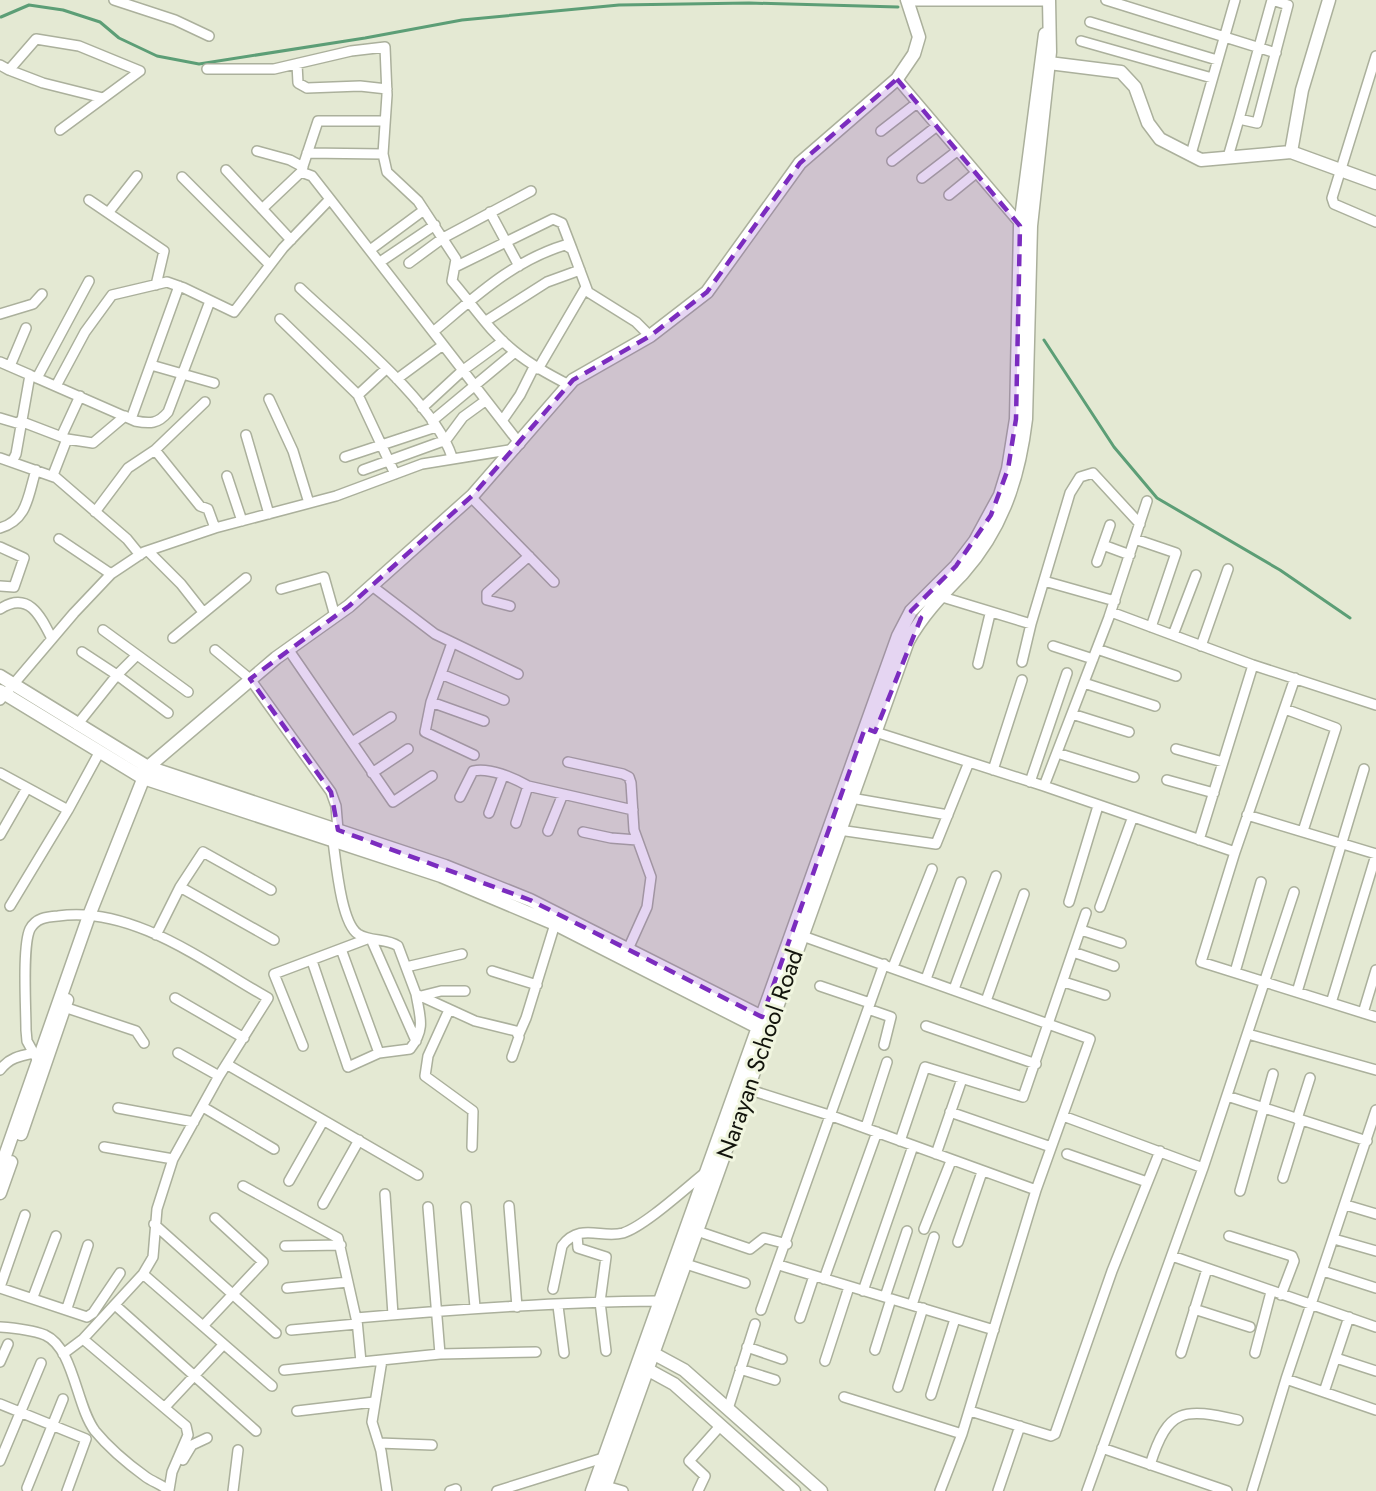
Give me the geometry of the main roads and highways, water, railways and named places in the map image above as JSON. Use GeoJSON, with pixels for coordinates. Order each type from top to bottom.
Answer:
{"type":"FeatureCollection","features":[{"type":"Feature","properties":{"kind":"waterway"},"geometry":{"type":"LineString","coordinates":[[1,17],[29,5],[63,10],[100,22],[119,38],[157,56],[199,64],[462,20],[619,5],[749,3],[898,7]]}},
{"type":"Feature","properties":{"kind":"waterway"},"geometry":{"type":"LineString","coordinates":[[1044,340],[1114,447],[1157,498],[1280,570],[1350,618]]}}]}
